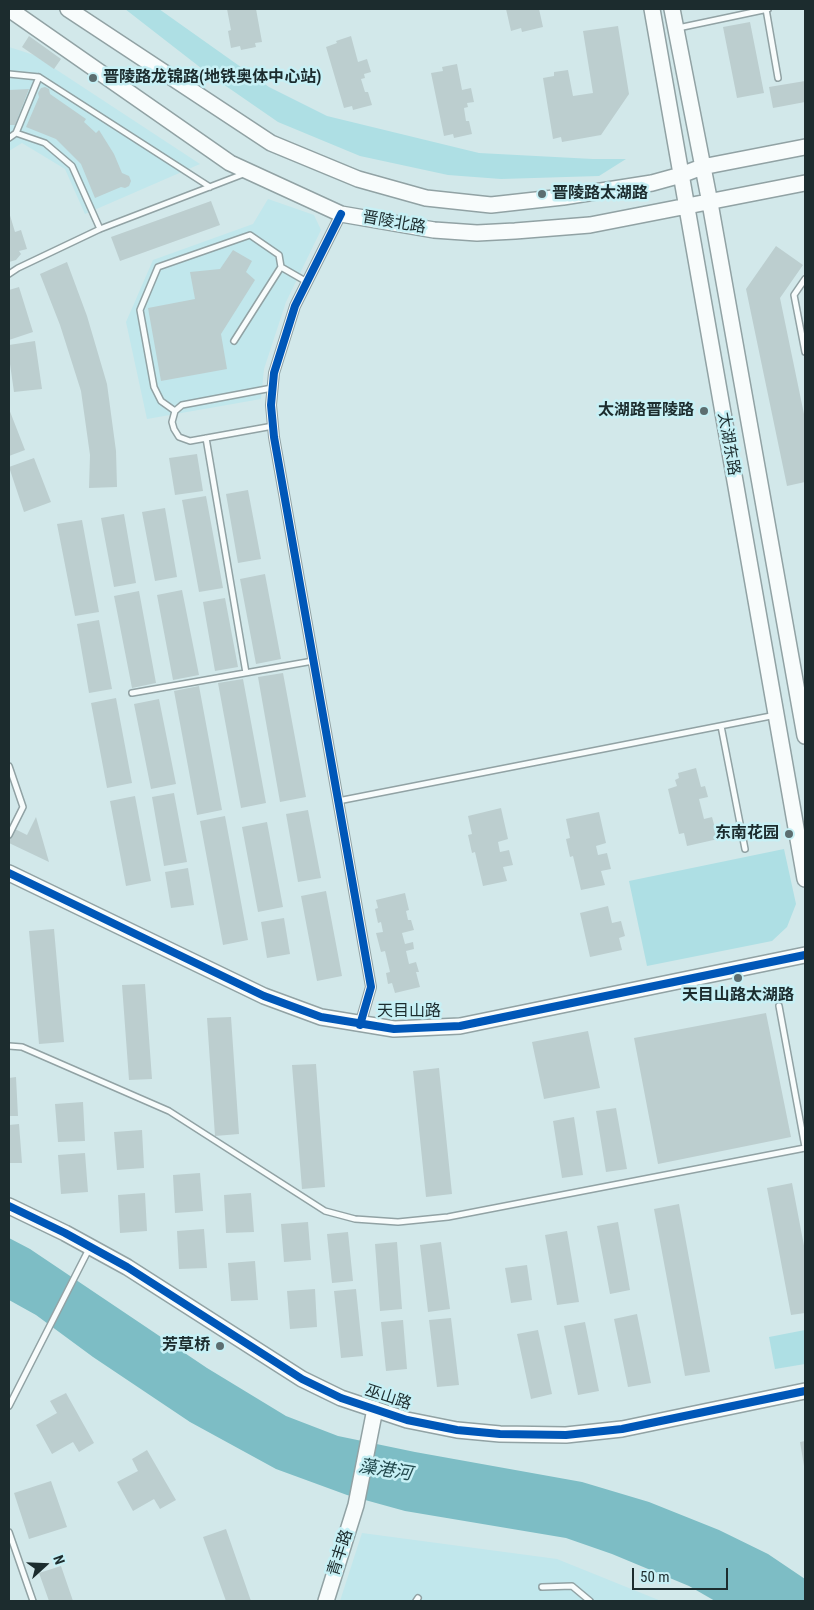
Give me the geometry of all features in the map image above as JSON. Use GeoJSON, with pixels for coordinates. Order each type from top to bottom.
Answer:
{"type":"FeatureCollection","features":[{"type":"Feature","properties":{"kind":"main road","name":"晋陵北路"},"geometry":{"type":"LineString","coordinates":[[9,9],[230,164],[341,214],[434,230],[477,233],[515,232],[590,225],[805,183]]}},
{"type":"Feature","properties":{"kind":"main road","name":"晋陵北路"},"geometry":{"type":"LineString","coordinates":[[68,9],[271,142],[358,179],[426,198],[491,205],[563,197],[652,183],[702,167],[805,147]]}},
{"type":"Feature","properties":{"kind":"main road","name":"太湖东路"},"geometry":{"type":"LineString","coordinates":[[652,9],[805,879]]}},
{"type":"Feature","properties":{"kind":"main road","name":"太湖东路"},"geometry":{"type":"LineString","coordinates":[[672,9],[710,203],[805,736]]}},
{"type":"Feature","properties":{"kind":"main road","name":"天目山路"},"geometry":{"type":"LineString","coordinates":[[9,873],[264,996],[320,1017],[394,1029],[460,1026],[805,955]]}},
{"type":"Feature","properties":{"kind":"main road","name":"巫山路"},"geometry":{"type":"LineString","coordinates":[[9,1206],[127,1267],[302,1379],[341,1398],[407,1420],[458,1430],[500,1434],[566,1435],[622,1429],[805,1391]]}},
{"type":"Feature","properties":{"kind":"main road","name":"青丰路"},"geometry":{"type":"LineString","coordinates":[[326,1601],[356,1505],[375,1409]]}},
{"type":"Feature","properties":{"kind":"street"},"geometry":{"type":"LineString","coordinates":[[341,214],[295,306],[274,372],[271,404],[273,426],[313,661],[371,987],[360,1025]]}},
{"type":"Feature","properties":{"kind":"lane"},"geometry":{"type":"LineString","coordinates":[[675,29],[741,11],[767,9],[778,78]]}},
{"type":"Feature","properties":{"kind":"lane"},"geometry":{"type":"LineString","coordinates":[[9,74],[38,77],[210,187]]}},
{"type":"Feature","properties":{"kind":"lane"},"geometry":{"type":"LineString","coordinates":[[9,138],[16,133],[38,77]]}},
{"type":"Feature","properties":{"kind":"lane"},"geometry":{"type":"LineString","coordinates":[[16,133],[45,143],[72,166],[100,229]]}},
{"type":"Feature","properties":{"kind":"lane"},"geometry":{"type":"LineString","coordinates":[[9,274],[100,229],[249,172]]}},
{"type":"Feature","properties":{"kind":"lane"},"geometry":{"type":"LineString","coordinates":[[175,411],[161,401],[154,387],[140,310],[158,267],[250,234],[279,255],[281,267],[234,341]]}},
{"type":"Feature","properties":{"kind":"lane"},"geometry":{"type":"LineString","coordinates":[[281,267],[307,282]]}},
{"type":"Feature","properties":{"kind":"lane"},"geometry":{"type":"LineString","coordinates":[[805,279],[794,295],[805,352]]}},
{"type":"Feature","properties":{"kind":"lane"},"geometry":{"type":"LineString","coordinates":[[272,388],[182,405],[175,411],[172,422],[178,436],[190,441],[273,426]]}},
{"type":"Feature","properties":{"kind":"lane"},"geometry":{"type":"LineString","coordinates":[[206,438],[246,673]]}},
{"type":"Feature","properties":{"kind":"lane"},"geometry":{"type":"LineString","coordinates":[[132,693],[313,661]]}},
{"type":"Feature","properties":{"kind":"lane"},"geometry":{"type":"LineString","coordinates":[[338,801],[776,715]]}},
{"type":"Feature","properties":{"kind":"lane"},"geometry":{"type":"LineString","coordinates":[[722,726],[745,849]]}},
{"type":"Feature","properties":{"kind":"lane"},"geometry":{"type":"LineString","coordinates":[[9,766],[23,807],[9,835]]}},
{"type":"Feature","properties":{"kind":"lane"},"geometry":{"type":"LineString","coordinates":[[9,1046],[22,1047],[170,1111],[325,1211],[355,1219],[398,1222],[448,1217],[805,1147],[779,1006]]}},
{"type":"Feature","properties":{"kind":"lane"},"geometry":{"type":"LineString","coordinates":[[9,1406],[90,1247]]}},
{"type":"Feature","properties":{"kind":"lane"},"geometry":{"type":"LineString","coordinates":[[9,1532],[33,1601]]}},
{"type":"Feature","properties":{"kind":"lane"},"geometry":{"type":"LineString","coordinates":[[542,1587],[572,1586],[590,1601]]}},
{"type":"Feature","properties":{"kind":"shaded area"},"geometry":{"type":"Polygon","coordinates":[[[125,9],[159,9],[269,87],[327,116],[479,153],[626,159],[599,176],[501,179],[448,175],[360,156],[278,122],[210,75],[125,9]]]}},
{"type":"Feature","properties":{"kind":"shaded area"},"geometry":{"type":"Polygon","coordinates":[[[9,47],[34,55],[200,164],[85,214],[65,169],[22,143],[9,151],[9,47]]]}},
{"type":"Feature","properties":{"kind":"shaded area"},"geometry":{"type":"Polygon","coordinates":[[[268,199],[314,215],[321,230],[286,302],[264,369],[261,399],[147,419],[126,322],[153,260],[253,224],[268,199]]]}},
{"type":"Feature","properties":{"kind":"shaded area"},"geometry":{"type":"Polygon","coordinates":[[[784,849],[796,904],[787,927],[772,941],[647,966],[629,881],[784,849]]]}},
{"type":"Feature","properties":{"kind":"shaded area"},"geometry":{"type":"Polygon","coordinates":[[[805,1330],[805,1364],[775,1369],[769,1337],[805,1330]]]}},
{"type":"Feature","properties":{"kind":"shaded area"},"geometry":{"type":"Polygon","coordinates":[[[362,1533],[557,1559],[661,1601],[340,1601],[362,1533]]]}},
{"type":"Feature","properties":{"kind":"water","name":"藻港河"},"geometry":{"type":"Polygon","coordinates":[[[9,1238],[30,1249],[207,1368],[286,1416],[338,1436],[582,1482],[649,1502],[719,1530],[768,1554],[805,1579],[805,1601],[715,1601],[689,1586],[612,1554],[566,1538],[405,1511],[347,1495],[276,1469],[190,1422],[93,1357],[36,1315],[9,1300],[9,1238]]]}},
{"type":"Feature","properties":{"kind":"building"},"geometry":{"type":"Polygon","coordinates":[[[227,9],[256,9],[262,42],[255,43],[256,47],[241,50],[240,46],[231,48],[228,31],[231,30],[227,9]]]}},
{"type":"Feature","properties":{"kind":"building"},"geometry":{"type":"Polygon","coordinates":[[[506,9],[539,9],[543,27],[522,32],[521,28],[511,31],[506,9]]]}},
{"type":"Feature","properties":{"kind":"building"},"geometry":{"type":"Polygon","coordinates":[[[750,22],[764,93],[737,98],[723,27],[750,22]]]}},
{"type":"Feature","properties":{"kind":"building"},"geometry":{"type":"Polygon","coordinates":[[[618,26],[629,94],[601,135],[562,142],[561,137],[553,139],[543,78],[554,76],[554,72],[568,70],[573,96],[593,93],[583,31],[618,26]]]}},
{"type":"Feature","properties":{"kind":"building"},"geometry":{"type":"Polygon","coordinates":[[[29,36],[61,59],[54,69],[22,47],[29,36]]]}},
{"type":"Feature","properties":{"kind":"building"},"geometry":{"type":"Polygon","coordinates":[[[351,36],[358,62],[367,59],[371,72],[364,74],[365,78],[361,79],[372,105],[353,110],[352,106],[344,108],[326,47],[351,36]]]}},
{"type":"Feature","properties":{"kind":"building"},"geometry":{"type":"Polygon","coordinates":[[[457,64],[462,90],[471,88],[474,102],[467,103],[468,107],[464,108],[466,121],[469,121],[472,134],[454,138],[453,134],[444,136],[431,73],[443,71],[442,67],[457,64]]]}},
{"type":"Feature","properties":{"kind":"building"},"geometry":{"type":"Polygon","coordinates":[[[805,81],[805,102],[773,108],[769,87],[805,81]]]}},
{"type":"Feature","properties":{"kind":"building"},"geometry":{"type":"Polygon","coordinates":[[[41,88],[49,89],[50,94],[86,119],[84,122],[96,133],[99,130],[114,154],[122,173],[129,176],[131,181],[129,186],[121,187],[95,198],[81,164],[56,139],[26,127],[39,97],[38,93],[41,88]]]}},
{"type":"Feature","properties":{"kind":"building"},"geometry":{"type":"Polygon","coordinates":[[[29,89],[15,125],[9,125],[9,90],[29,89]]]}},
{"type":"Feature","properties":{"kind":"building"},"geometry":{"type":"Polygon","coordinates":[[[211,201],[220,225],[120,261],[111,237],[211,201]]]}},
{"type":"Feature","properties":{"kind":"building"},"geometry":{"type":"Polygon","coordinates":[[[9,212],[15,232],[21,230],[27,249],[19,251],[21,254],[16,260],[9,262],[9,212]]]}},
{"type":"Feature","properties":{"kind":"building"},"geometry":{"type":"Polygon","coordinates":[[[776,246],[803,265],[780,298],[805,419],[805,482],[787,486],[746,289],[776,246]]]}},
{"type":"Feature","properties":{"kind":"building"},"geometry":{"type":"Polygon","coordinates":[[[233,250],[252,261],[246,272],[255,280],[221,334],[227,369],[161,381],[148,308],[195,299],[190,272],[220,269],[233,250]]]}},
{"type":"Feature","properties":{"kind":"building"},"geometry":{"type":"Polygon","coordinates":[[[67,262],[87,316],[107,384],[116,451],[117,487],[89,488],[90,455],[81,391],[60,325],[40,274],[67,262]]]}},
{"type":"Feature","properties":{"kind":"building"},"geometry":{"type":"Polygon","coordinates":[[[19,287],[33,332],[9,340],[9,290],[19,287]]]}},
{"type":"Feature","properties":{"kind":"building"},"geometry":{"type":"Polygon","coordinates":[[[35,341],[42,389],[14,392],[9,345],[35,341]]]}},
{"type":"Feature","properties":{"kind":"building"},"geometry":{"type":"Polygon","coordinates":[[[9,409],[25,450],[9,456],[9,409]]]}},
{"type":"Feature","properties":{"kind":"building"},"geometry":{"type":"Polygon","coordinates":[[[197,454],[203,491],[175,495],[169,458],[197,454]]]}},
{"type":"Feature","properties":{"kind":"building"},"geometry":{"type":"Polygon","coordinates":[[[34,458],[51,502],[24,512],[9,467],[34,458]]]}},
{"type":"Feature","properties":{"kind":"building"},"geometry":{"type":"Polygon","coordinates":[[[248,490],[261,559],[238,563],[226,494],[248,490]]]}},
{"type":"Feature","properties":{"kind":"building"},"geometry":{"type":"Polygon","coordinates":[[[206,496],[223,588],[199,592],[182,500],[206,496]]]}},
{"type":"Feature","properties":{"kind":"building"},"geometry":{"type":"Polygon","coordinates":[[[165,508],[177,577],[155,581],[142,512],[165,508]]]}},
{"type":"Feature","properties":{"kind":"building"},"geometry":{"type":"Polygon","coordinates":[[[124,514],[136,583],[114,587],[101,518],[124,514]]]}},
{"type":"Feature","properties":{"kind":"building"},"geometry":{"type":"Polygon","coordinates":[[[82,520],[99,612],[75,616],[57,524],[82,520]]]}},
{"type":"Feature","properties":{"kind":"building"},"geometry":{"type":"Polygon","coordinates":[[[265,574],[281,659],[256,664],[240,579],[265,574]]]}},
{"type":"Feature","properties":{"kind":"building"},"geometry":{"type":"Polygon","coordinates":[[[182,590],[199,675],[173,680],[157,595],[182,590]]]}},
{"type":"Feature","properties":{"kind":"building"},"geometry":{"type":"Polygon","coordinates":[[[139,591],[156,683],[132,688],[114,596],[139,591]]]}},
{"type":"Feature","properties":{"kind":"building"},"geometry":{"type":"Polygon","coordinates":[[[225,598],[238,667],[215,671],[203,602],[225,598]]]}},
{"type":"Feature","properties":{"kind":"building"},"geometry":{"type":"Polygon","coordinates":[[[99,620],[112,689],[89,693],[77,624],[99,620]]]}},
{"type":"Feature","properties":{"kind":"building"},"geometry":{"type":"Polygon","coordinates":[[[283,673],[306,797],[280,802],[258,677],[283,673]]]}},
{"type":"Feature","properties":{"kind":"building"},"geometry":{"type":"Polygon","coordinates":[[[243,679],[266,803],[241,808],[218,683],[243,679]]]}},
{"type":"Feature","properties":{"kind":"building"},"geometry":{"type":"Polygon","coordinates":[[[199,686],[222,810],[197,815],[174,691],[199,686]]]}},
{"type":"Feature","properties":{"kind":"building"},"geometry":{"type":"Polygon","coordinates":[[[116,698],[132,783],[107,788],[91,703],[116,698]]]}},
{"type":"Feature","properties":{"kind":"building"},"geometry":{"type":"Polygon","coordinates":[[[159,699],[176,784],[151,789],[134,704],[159,699]]]}},
{"type":"Feature","properties":{"kind":"building"},"geometry":{"type":"Polygon","coordinates":[[[696,768],[701,787],[705,786],[708,797],[699,799],[704,819],[712,817],[718,839],[687,846],[684,833],[679,834],[668,789],[677,786],[675,780],[679,778],[678,773],[696,768]]]}},
{"type":"Feature","properties":{"kind":"building"},"geometry":{"type":"Polygon","coordinates":[[[174,793],[187,862],[164,866],[152,797],[174,793]]]}},
{"type":"Feature","properties":{"kind":"building"},"geometry":{"type":"Polygon","coordinates":[[[135,796],[151,881],[126,886],[110,801],[135,796]]]}},
{"type":"Feature","properties":{"kind":"building"},"geometry":{"type":"Polygon","coordinates":[[[501,808],[508,839],[498,842],[500,852],[509,850],[513,865],[503,867],[507,881],[483,886],[475,852],[472,853],[468,835],[472,834],[468,816],[501,808]]]}},
{"type":"Feature","properties":{"kind":"building"},"geometry":{"type":"Polygon","coordinates":[[[308,810],[321,878],[298,882],[286,814],[308,810]]]}},
{"type":"Feature","properties":{"kind":"building"},"geometry":{"type":"Polygon","coordinates":[[[599,812],[606,843],[596,846],[598,855],[607,853],[611,869],[601,871],[605,885],[581,890],[573,856],[570,857],[566,839],[570,838],[566,819],[599,812]]]}},
{"type":"Feature","properties":{"kind":"building"},"geometry":{"type":"Polygon","coordinates":[[[225,816],[248,940],[223,945],[200,821],[225,816]]]}},
{"type":"Feature","properties":{"kind":"building"},"geometry":{"type":"Polygon","coordinates":[[[36,817],[49,862],[9,843],[9,826],[27,835],[36,817]]]}},
{"type":"Feature","properties":{"kind":"building"},"geometry":{"type":"Polygon","coordinates":[[[267,822],[283,907],[258,912],[242,827],[267,822]]]}},
{"type":"Feature","properties":{"kind":"building"},"geometry":{"type":"Polygon","coordinates":[[[188,868],[194,905],[171,908],[165,872],[188,868]]]}},
{"type":"Feature","properties":{"kind":"building"},"geometry":{"type":"Polygon","coordinates":[[[326,891],[342,976],[317,981],[301,896],[326,891]]]}},
{"type":"Feature","properties":{"kind":"building"},"geometry":{"type":"Polygon","coordinates":[[[405,893],[409,910],[406,911],[408,920],[411,920],[414,930],[402,933],[405,944],[413,942],[414,949],[406,951],[409,964],[416,962],[419,972],[416,972],[420,987],[395,993],[392,983],[388,984],[386,973],[390,972],[385,951],[381,952],[376,933],[383,932],[381,922],[378,923],[375,909],[378,908],[376,900],[405,893]]]}},
{"type":"Feature","properties":{"kind":"building"},"geometry":{"type":"Polygon","coordinates":[[[608,906],[612,923],[621,921],[625,936],[619,938],[622,950],[590,957],[580,913],[608,906]]]}},
{"type":"Feature","properties":{"kind":"building"},"geometry":{"type":"Polygon","coordinates":[[[284,918],[290,954],[267,958],[261,922],[284,918]]]}},
{"type":"Feature","properties":{"kind":"building"},"geometry":{"type":"Polygon","coordinates":[[[54,929],[64,1042],[39,1044],[29,931],[54,929]]]}},
{"type":"Feature","properties":{"kind":"building"},"geometry":{"type":"Polygon","coordinates":[[[145,984],[152,1079],[129,1080],[122,985],[145,984]]]}},
{"type":"Feature","properties":{"kind":"building"},"geometry":{"type":"Polygon","coordinates":[[[766,1013],[791,1137],[658,1164],[634,1038],[766,1013]]]}},
{"type":"Feature","properties":{"kind":"building"},"geometry":{"type":"Polygon","coordinates":[[[231,1017],[239,1134],[215,1136],[207,1018],[231,1017]]]}},
{"type":"Feature","properties":{"kind":"building"},"geometry":{"type":"Polygon","coordinates":[[[588,1031],[600,1088],[544,1099],[532,1042],[588,1031]]]}},
{"type":"Feature","properties":{"kind":"building"},"geometry":{"type":"Polygon","coordinates":[[[316,1064],[325,1187],[302,1189],[292,1065],[316,1064]]]}},
{"type":"Feature","properties":{"kind":"building"},"geometry":{"type":"Polygon","coordinates":[[[439,1068],[452,1194],[426,1197],[413,1071],[439,1068]]]}},
{"type":"Feature","properties":{"kind":"building"},"geometry":{"type":"Polygon","coordinates":[[[16,1077],[18,1116],[9,1116],[9,1078],[16,1077]]]}},
{"type":"Feature","properties":{"kind":"building"},"geometry":{"type":"Polygon","coordinates":[[[83,1102],[85,1141],[58,1142],[55,1104],[83,1102]]]}},
{"type":"Feature","properties":{"kind":"building"},"geometry":{"type":"Polygon","coordinates":[[[616,1108],[627,1169],[606,1172],[596,1111],[616,1108]]]}},
{"type":"Feature","properties":{"kind":"building"},"geometry":{"type":"Polygon","coordinates":[[[574,1117],[583,1175],[562,1178],[553,1121],[574,1117]]]}},
{"type":"Feature","properties":{"kind":"building"},"geometry":{"type":"Polygon","coordinates":[[[19,1124],[22,1163],[9,1163],[9,1125],[19,1124]]]}},
{"type":"Feature","properties":{"kind":"building"},"geometry":{"type":"Polygon","coordinates":[[[142,1130],[144,1168],[117,1170],[114,1132],[142,1130]]]}},
{"type":"Feature","properties":{"kind":"building"},"geometry":{"type":"Polygon","coordinates":[[[85,1153],[88,1192],[61,1194],[58,1155],[85,1153]]]}},
{"type":"Feature","properties":{"kind":"building"},"geometry":{"type":"Polygon","coordinates":[[[200,1173],[203,1211],[175,1213],[173,1175],[200,1173]]]}},
{"type":"Feature","properties":{"kind":"building"},"geometry":{"type":"Polygon","coordinates":[[[792,1183],[805,1251],[805,1313],[791,1315],[767,1188],[792,1183]]]}},
{"type":"Feature","properties":{"kind":"building"},"geometry":{"type":"Polygon","coordinates":[[[145,1193],[147,1231],[120,1233],[118,1195],[145,1193]]]}},
{"type":"Feature","properties":{"kind":"building"},"geometry":{"type":"Polygon","coordinates":[[[251,1193],[254,1232],[226,1233],[224,1195],[251,1193]]]}},
{"type":"Feature","properties":{"kind":"building"},"geometry":{"type":"Polygon","coordinates":[[[679,1204],[710,1372],[685,1376],[654,1209],[679,1204]]]}},
{"type":"Feature","properties":{"kind":"building"},"geometry":{"type":"Polygon","coordinates":[[[308,1222],[311,1260],[284,1262],[281,1224],[308,1222]]]}},
{"type":"Feature","properties":{"kind":"building"},"geometry":{"type":"Polygon","coordinates":[[[618,1222],[630,1290],[610,1294],[597,1226],[618,1222]]]}},
{"type":"Feature","properties":{"kind":"building"},"geometry":{"type":"Polygon","coordinates":[[[204,1229],[207,1268],[179,1269],[177,1231],[204,1229]]]}},
{"type":"Feature","properties":{"kind":"building"},"geometry":{"type":"Polygon","coordinates":[[[567,1231],[579,1302],[557,1305],[545,1235],[567,1231]]]}},
{"type":"Feature","properties":{"kind":"building"},"geometry":{"type":"Polygon","coordinates":[[[348,1232],[353,1281],[332,1283],[327,1234],[348,1232]]]}},
{"type":"Feature","properties":{"kind":"building"},"geometry":{"type":"Polygon","coordinates":[[[397,1242],[402,1309],[380,1311],[375,1244],[397,1242]]]}},
{"type":"Feature","properties":{"kind":"building"},"geometry":{"type":"Polygon","coordinates":[[[441,1242],[450,1309],[428,1312],[420,1245],[441,1242]]]}},
{"type":"Feature","properties":{"kind":"building"},"geometry":{"type":"Polygon","coordinates":[[[255,1261],[258,1300],[231,1301],[228,1263],[255,1261]]]}},
{"type":"Feature","properties":{"kind":"building"},"geometry":{"type":"Polygon","coordinates":[[[527,1265],[532,1300],[511,1303],[505,1268],[527,1265]]]}},
{"type":"Feature","properties":{"kind":"building"},"geometry":{"type":"Polygon","coordinates":[[[315,1289],[317,1327],[290,1329],[287,1291],[315,1289]]]}},
{"type":"Feature","properties":{"kind":"building"},"geometry":{"type":"Polygon","coordinates":[[[356,1289],[363,1356],[341,1358],[334,1291],[356,1289]]]}},
{"type":"Feature","properties":{"kind":"building"},"geometry":{"type":"Polygon","coordinates":[[[637,1314],[651,1383],[628,1387],[614,1319],[637,1314]]]}},
{"type":"Feature","properties":{"kind":"building"},"geometry":{"type":"Polygon","coordinates":[[[451,1318],[459,1385],[437,1387],[429,1320],[451,1318]]]}},
{"type":"Feature","properties":{"kind":"building"},"geometry":{"type":"Polygon","coordinates":[[[403,1320],[407,1369],[386,1371],[381,1322],[403,1320]]]}},
{"type":"Feature","properties":{"kind":"building"},"geometry":{"type":"Polygon","coordinates":[[[585,1322],[599,1391],[578,1395],[564,1326],[585,1322]]]}},
{"type":"Feature","properties":{"kind":"building"},"geometry":{"type":"Polygon","coordinates":[[[538,1330],[552,1394],[531,1399],[517,1334],[538,1330]]]}},
{"type":"Feature","properties":{"kind":"building"},"geometry":{"type":"Polygon","coordinates":[[[66,1393],[94,1443],[79,1452],[73,1442],[52,1454],[36,1425],[57,1413],[50,1401],[66,1393]]]}},
{"type":"Feature","properties":{"kind":"building"},"geometry":{"type":"Polygon","coordinates":[[[805,1441],[805,1466],[804,1466],[800,1442],[805,1441]]]}},
{"type":"Feature","properties":{"kind":"building"},"geometry":{"type":"Polygon","coordinates":[[[147,1450],[176,1500],[160,1509],[154,1499],[133,1511],[117,1482],[138,1471],[132,1459],[147,1450]]]}},
{"type":"Feature","properties":{"kind":"building"},"geometry":{"type":"Polygon","coordinates":[[[51,1481],[67,1527],[29,1539],[14,1493],[51,1481]]]}},
{"type":"Feature","properties":{"kind":"building"},"geometry":{"type":"Polygon","coordinates":[[[226,1529],[251,1601],[226,1601],[203,1537],[226,1529]]]}},
{"type":"Feature","properties":{"kind":"building"},"geometry":{"type":"Polygon","coordinates":[[[61,1566],[73,1601],[49,1601],[39,1573],[61,1566]]]}},
{"type":"Feature","properties":{"kind":"cycle path"},"geometry":{"type":"LineString","coordinates":[[341,214],[295,306],[274,373],[271,405],[274,437],[371,987],[360,1025]]}},
{"type":"Feature","properties":{"kind":"cycle path"},"geometry":{"type":"LineString","coordinates":[[9,873],[264,996],[321,1017],[394,1029],[460,1026],[805,955]]}},
{"type":"Feature","properties":{"kind":"cycle path"},"geometry":{"type":"LineString","coordinates":[[9,1206],[65,1233],[127,1267],[302,1379],[341,1398],[407,1420],[457,1430],[500,1434],[566,1435],[622,1429],[805,1391]]}},
{"type":"Feature","properties":{"kind":"place","name":"晋陵路龙锦路(地铁奥体中心站)"},"geometry":{"type":"Point","coordinates":[93,78]}},
{"type":"Feature","properties":{"kind":"place","name":"晋陵路太湖路"},"geometry":{"type":"Point","coordinates":[542,194]}},
{"type":"Feature","properties":{"kind":"place","name":"太湖路晋陵路"},"geometry":{"type":"Point","coordinates":[704,411]}},
{"type":"Feature","properties":{"kind":"place","name":"东南花园"},"geometry":{"type":"Point","coordinates":[789,834]}},
{"type":"Feature","properties":{"kind":"place","name":"天目山路太湖路"},"geometry":{"type":"Point","coordinates":[738,978]}},
{"type":"Feature","properties":{"kind":"place","name":"芳草桥"},"geometry":{"type":"Point","coordinates":[220,1346]}}]}
